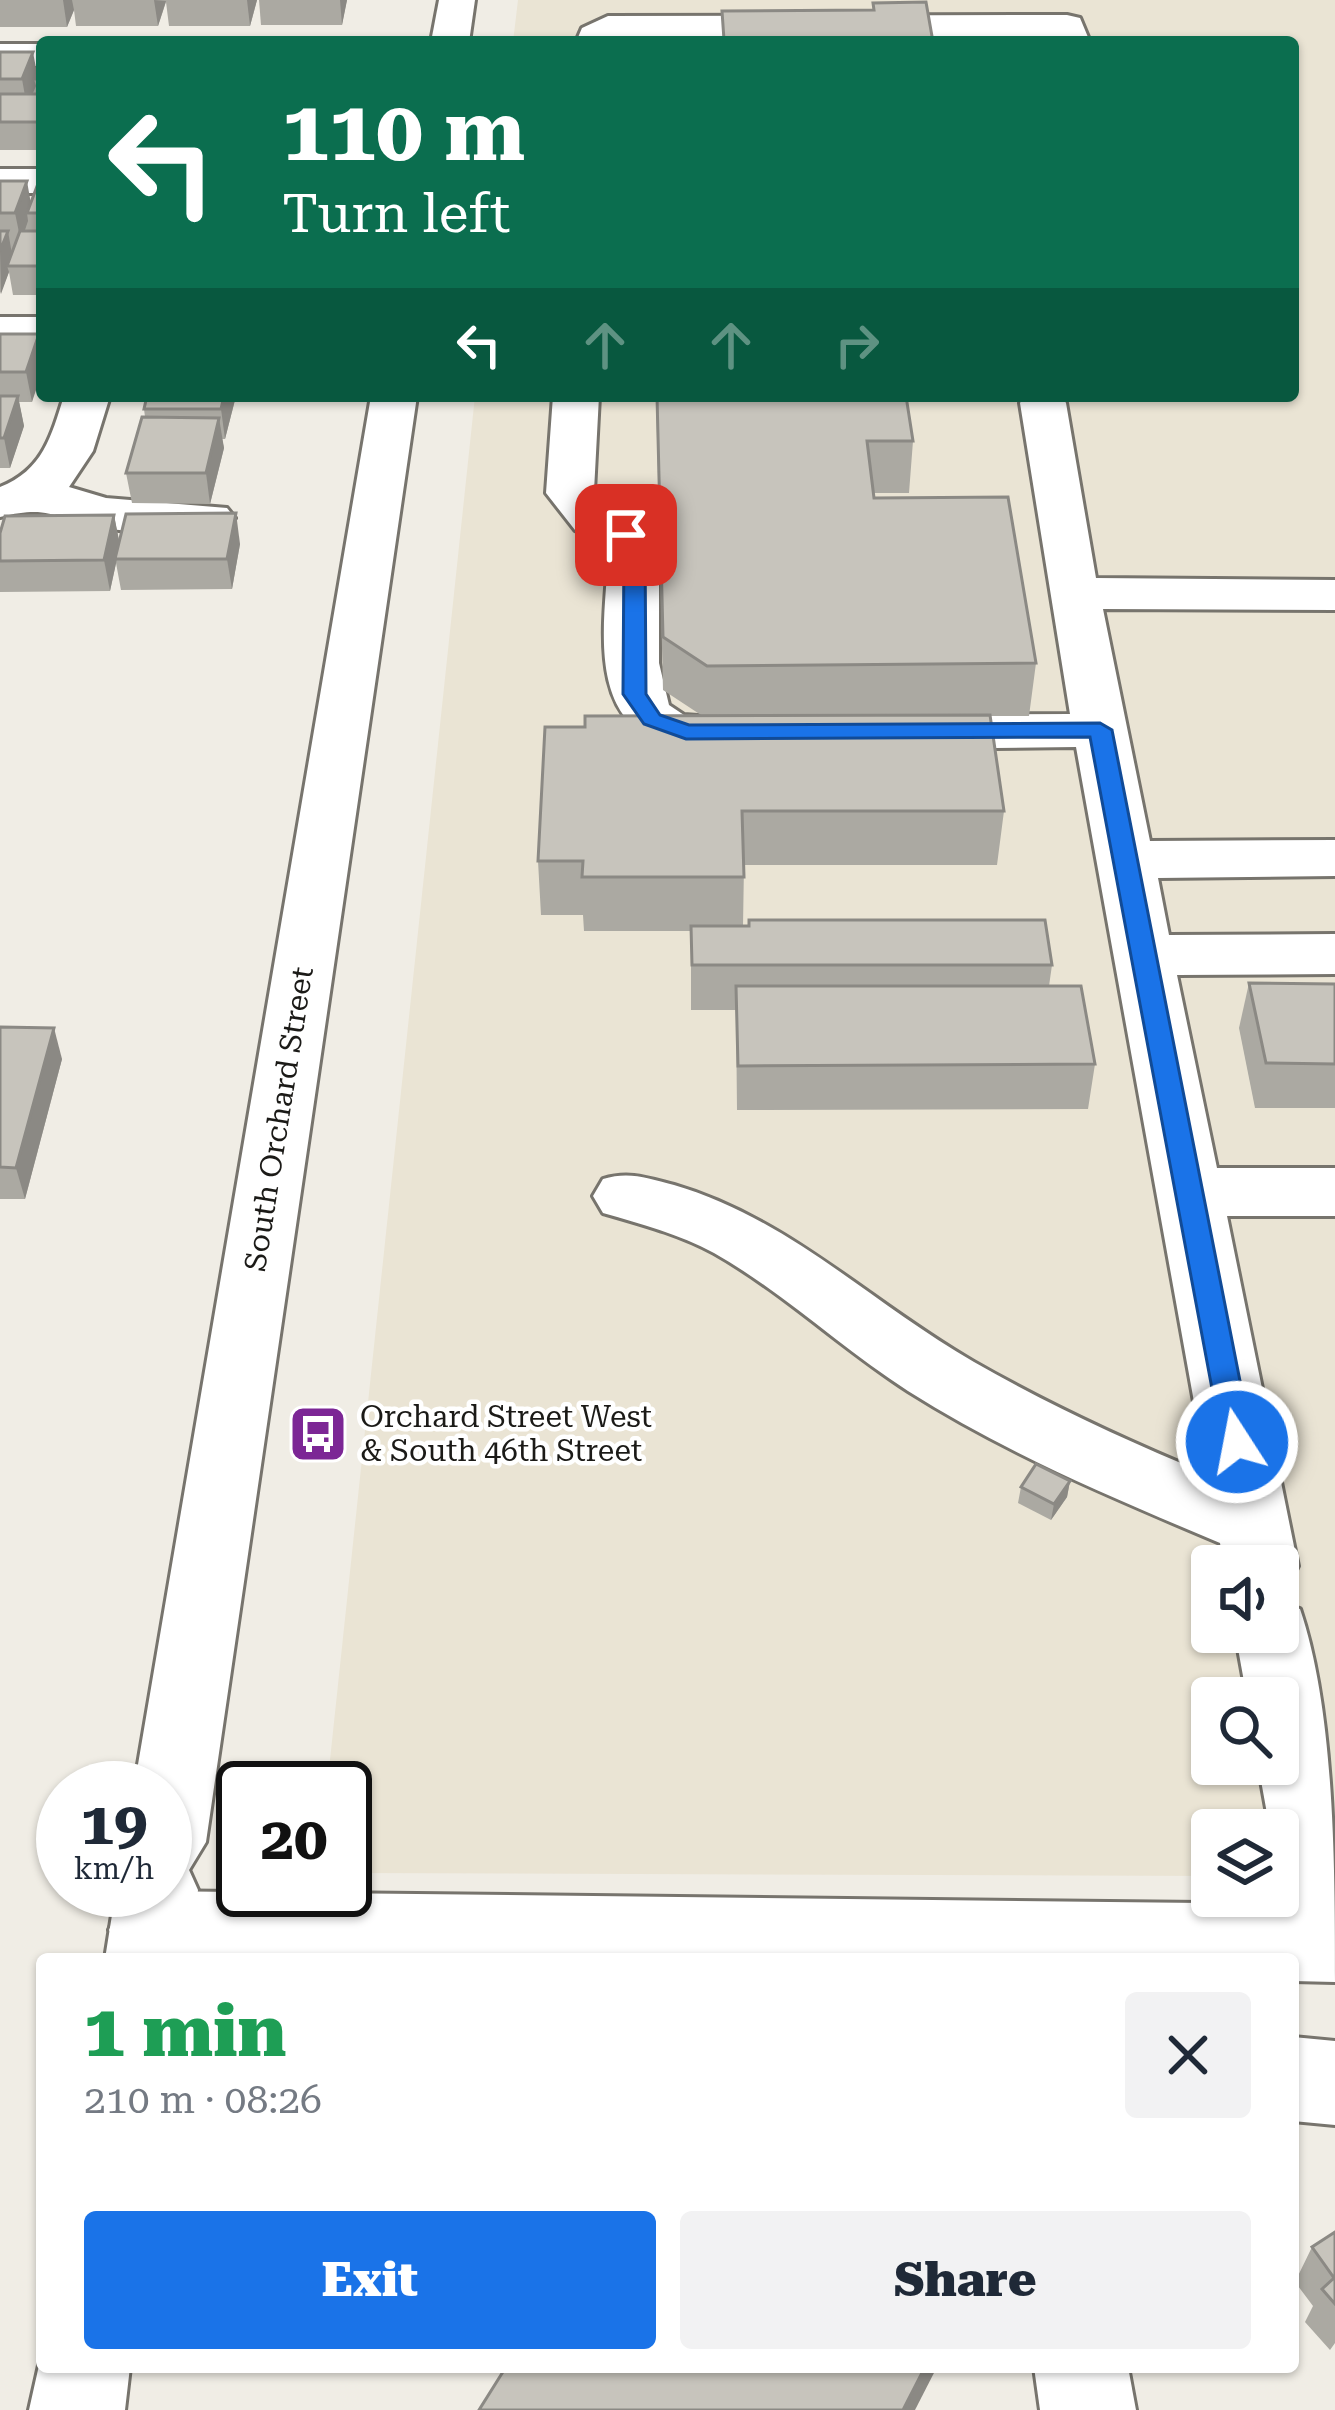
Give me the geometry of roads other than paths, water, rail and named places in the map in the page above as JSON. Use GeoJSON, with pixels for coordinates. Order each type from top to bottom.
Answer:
{"type":"FeatureCollection","features":[{"type":"Feature","properties":{"kind":"main road"},"geometry":{"type":"LineString","coordinates":[[451,36],[457,0]]}},
{"type":"Feature","properties":{"kind":"main road"},"geometry":{"type":"LineString","coordinates":[[595,36],[608,27],[1067,26],[1070,36]]}},
{"type":"Feature","properties":{"kind":"main road"},"geometry":{"type":"LineString","coordinates":[[0,55],[36,55]]}},
{"type":"Feature","properties":{"kind":"main road"},"geometry":{"type":"LineString","coordinates":[[0,181],[36,181]]}},
{"type":"Feature","properties":{"kind":"main road"},"geometry":{"type":"LineString","coordinates":[[0,330],[36,330]]}},
{"type":"Feature","properties":{"kind":"main road"},"geometry":{"type":"LineString","coordinates":[[28,491],[70,452],[85,402]]}},
{"type":"Feature","properties":{"kind":"main road","name":"South Orchard Street"},"geometry":{"type":"LineString","coordinates":[[178,1761],[393,402]]}},
{"type":"Feature","properties":{"kind":"main road"},"geometry":{"type":"LineString","coordinates":[[576,402],[571,493],[592,520],[626,535],[634,544],[634,694],[652,720],[686,732],[779,732]]}},
{"type":"Feature","properties":{"kind":"main road"},"geometry":{"type":"LineString","coordinates":[[1042,402],[1257,1545]]}},
{"type":"Feature","properties":{"kind":"main road"},"geometry":{"type":"LineString","coordinates":[[28,491],[103,513],[211,518]]}},
{"type":"Feature","properties":{"kind":"main road"},"geometry":{"type":"LineString","coordinates":[[1074,592],[1335,595]]}},
{"type":"Feature","properties":{"kind":"main road"},"geometry":{"type":"LineString","coordinates":[[848,732],[1100,730]]}},
{"type":"Feature","properties":{"kind":"main road"},"geometry":{"type":"LineString","coordinates":[[1125,860],[1335,858]]}},
{"type":"Feature","properties":{"kind":"main road"},"geometry":{"type":"LineString","coordinates":[[1143,955],[1335,954]]}},
{"type":"Feature","properties":{"kind":"main road"},"geometry":{"type":"LineString","coordinates":[[1189,1192],[1335,1192]]}},
{"type":"Feature","properties":{"kind":"main road"},"geometry":{"type":"LineString","coordinates":[[626,1196],[706,1221],[997,1410],[1257,1545]]}},
{"type":"Feature","properties":{"kind":"main road"},"geometry":{"type":"LineString","coordinates":[[152,1926],[1058,1949],[1334,1943],[1278,1653]]}},
{"type":"Feature","properties":{"kind":"main road"},"geometry":{"type":"LineString","coordinates":[[1299,2080],[1335,2083]]}},
{"type":"Feature","properties":{"kind":"main road"},"geometry":{"type":"LineString","coordinates":[[77,2410],[82,2373]]}},
{"type":"Feature","properties":{"kind":"main road"},"geometry":{"type":"LineString","coordinates":[[1082,2373],[1088,2410]]}},
{"type":"Feature","properties":{"kind":"place","name":"Orchard Street West & South 46th Street"},"geometry":{"type":"Point","coordinates":[318,1434]}}]}
